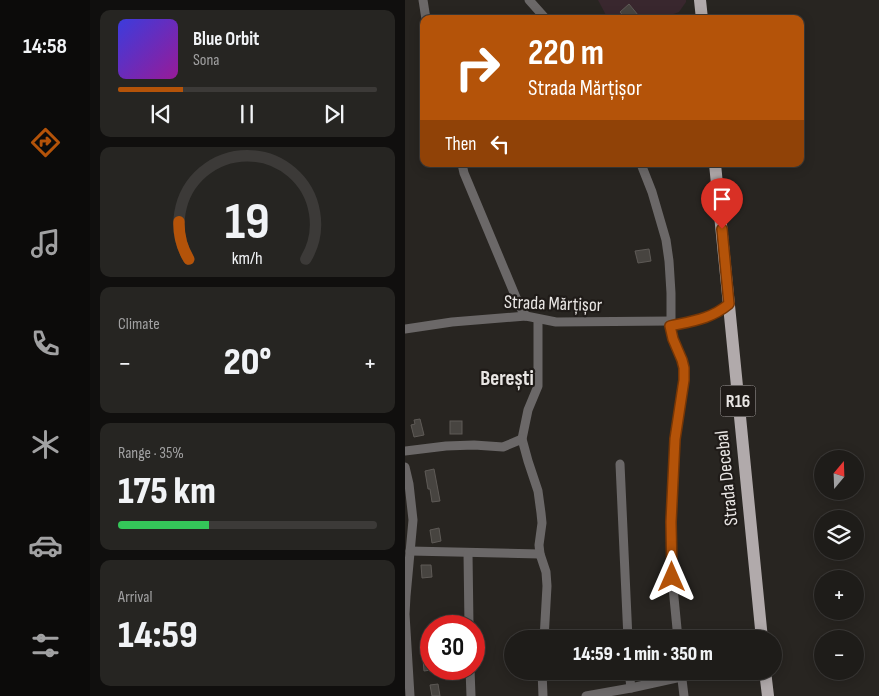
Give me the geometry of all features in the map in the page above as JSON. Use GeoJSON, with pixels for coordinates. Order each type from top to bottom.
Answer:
{"type":"FeatureCollection","features":[{"type":"Feature","properties":{"kind":"main road"},"geometry":{"type":"LineString","coordinates":[[700,0],[701,15]]}},
{"type":"Feature","properties":{"kind":"main road","name":"Strada Decebal"},"geometry":{"type":"LineString","coordinates":[[715,167],[760,630]]}},
{"type":"Feature","properties":{"kind":"main road"},"geometry":{"type":"LineString","coordinates":[[766,680],[768,696]]}},
{"type":"Feature","properties":{"kind":"street"},"geometry":{"type":"LineString","coordinates":[[423,0],[425,15]]}},
{"type":"Feature","properties":{"kind":"street"},"geometry":{"type":"LineString","coordinates":[[529,0],[542,15]]}},
{"type":"Feature","properties":{"kind":"street"},"geometry":{"type":"LineString","coordinates":[[463,167],[525,316]]}},
{"type":"Feature","properties":{"kind":"street"},"geometry":{"type":"LineString","coordinates":[[642,167],[652,192],[666,240],[672,316],[670,323],[673,339],[684,368],[684,380],[675,439],[671,522],[672,577],[677,630]]}},
{"type":"Feature","properties":{"kind":"street","name":"Strada Mărțișor"},"geometry":{"type":"LineString","coordinates":[[405,329],[452,322],[525,316],[556,322],[670,323],[695,321],[718,312],[729,304]]}},
{"type":"Feature","properties":{"kind":"street"},"geometry":{"type":"LineString","coordinates":[[538,319],[537,386],[528,410],[522,439],[538,491],[542,523],[539,545],[546,572],[547,586],[545,630]]}},
{"type":"Feature","properties":{"kind":"street"},"geometry":{"type":"LineString","coordinates":[[405,451],[446,446],[503,447],[522,439]]}},
{"type":"Feature","properties":{"kind":"street"},"geometry":{"type":"LineString","coordinates":[[620,464],[628,630]]}},
{"type":"Feature","properties":{"kind":"street"},"geometry":{"type":"LineString","coordinates":[[405,467],[413,520],[405,614],[410,696]]}},
{"type":"Feature","properties":{"kind":"street"},"geometry":{"type":"LineString","coordinates":[[410,552],[540,554]]}},
{"type":"Feature","properties":{"kind":"street"},"geometry":{"type":"LineString","coordinates":[[468,553],[469,615]]}},
{"type":"Feature","properties":{"kind":"street"},"geometry":{"type":"LineString","coordinates":[[470,680],[471,696]]}},
{"type":"Feature","properties":{"kind":"street"},"geometry":{"type":"LineString","coordinates":[[543,680],[543,696]]}},
{"type":"Feature","properties":{"kind":"street"},"geometry":{"type":"LineString","coordinates":[[630,680],[631,688]]}},
{"type":"Feature","properties":{"kind":"street"},"geometry":{"type":"LineString","coordinates":[[586,696],[631,688],[660,680]]}},
{"type":"Feature","properties":{"kind":"street"},"geometry":{"type":"LineString","coordinates":[[682,680],[684,696]]}},
{"type":"Feature","properties":{"kind":"shaded area"},"geometry":{"type":"Polygon","coordinates":[[[598,0],[686,0],[679,12],[671,15],[606,15],[598,0]]]}},
{"type":"Feature","properties":{"kind":"building"},"geometry":{"type":"Polygon","coordinates":[[[629,4],[638,15],[623,15],[620,12],[629,4]]]}},
{"type":"Feature","properties":{"kind":"building"},"geometry":{"type":"Polygon","coordinates":[[[649,249],[651,261],[638,263],[635,251],[649,249]]]}},
{"type":"Feature","properties":{"kind":"building"},"geometry":{"type":"Polygon","coordinates":[[[420,419],[424,435],[414,437],[411,425],[415,424],[414,420],[420,419]]]}},
{"type":"Feature","properties":{"kind":"building"},"geometry":{"type":"Polygon","coordinates":[[[450,421],[462,421],[462,434],[450,434],[450,421]]]}},
{"type":"Feature","properties":{"kind":"building"},"geometry":{"type":"Polygon","coordinates":[[[434,469],[440,501],[432,502],[425,471],[434,469]]]}},
{"type":"Feature","properties":{"kind":"building"},"geometry":{"type":"Polygon","coordinates":[[[439,528],[441,541],[432,543],[430,530],[439,528]]]}},
{"type":"Feature","properties":{"kind":"building"},"geometry":{"type":"Polygon","coordinates":[[[421,565],[431,565],[432,577],[422,578],[421,565]]]}},
{"type":"Feature","properties":{"kind":"building"},"geometry":{"type":"Polygon","coordinates":[[[438,684],[440,696],[432,696],[430,685],[438,684]]]}},
{"type":"Feature","properties":{"kind":"district","name":"Berești"},"geometry":{"type":"Point","coordinates":[507,378]}},
{"type":"Feature","properties":{"kind":"route"},"geometry":{"type":"LineString","coordinates":[[672,577],[671,522],[675,439],[684,380],[684,368],[670,326],[695,321],[718,312],[729,304],[722,229]]}}]}
